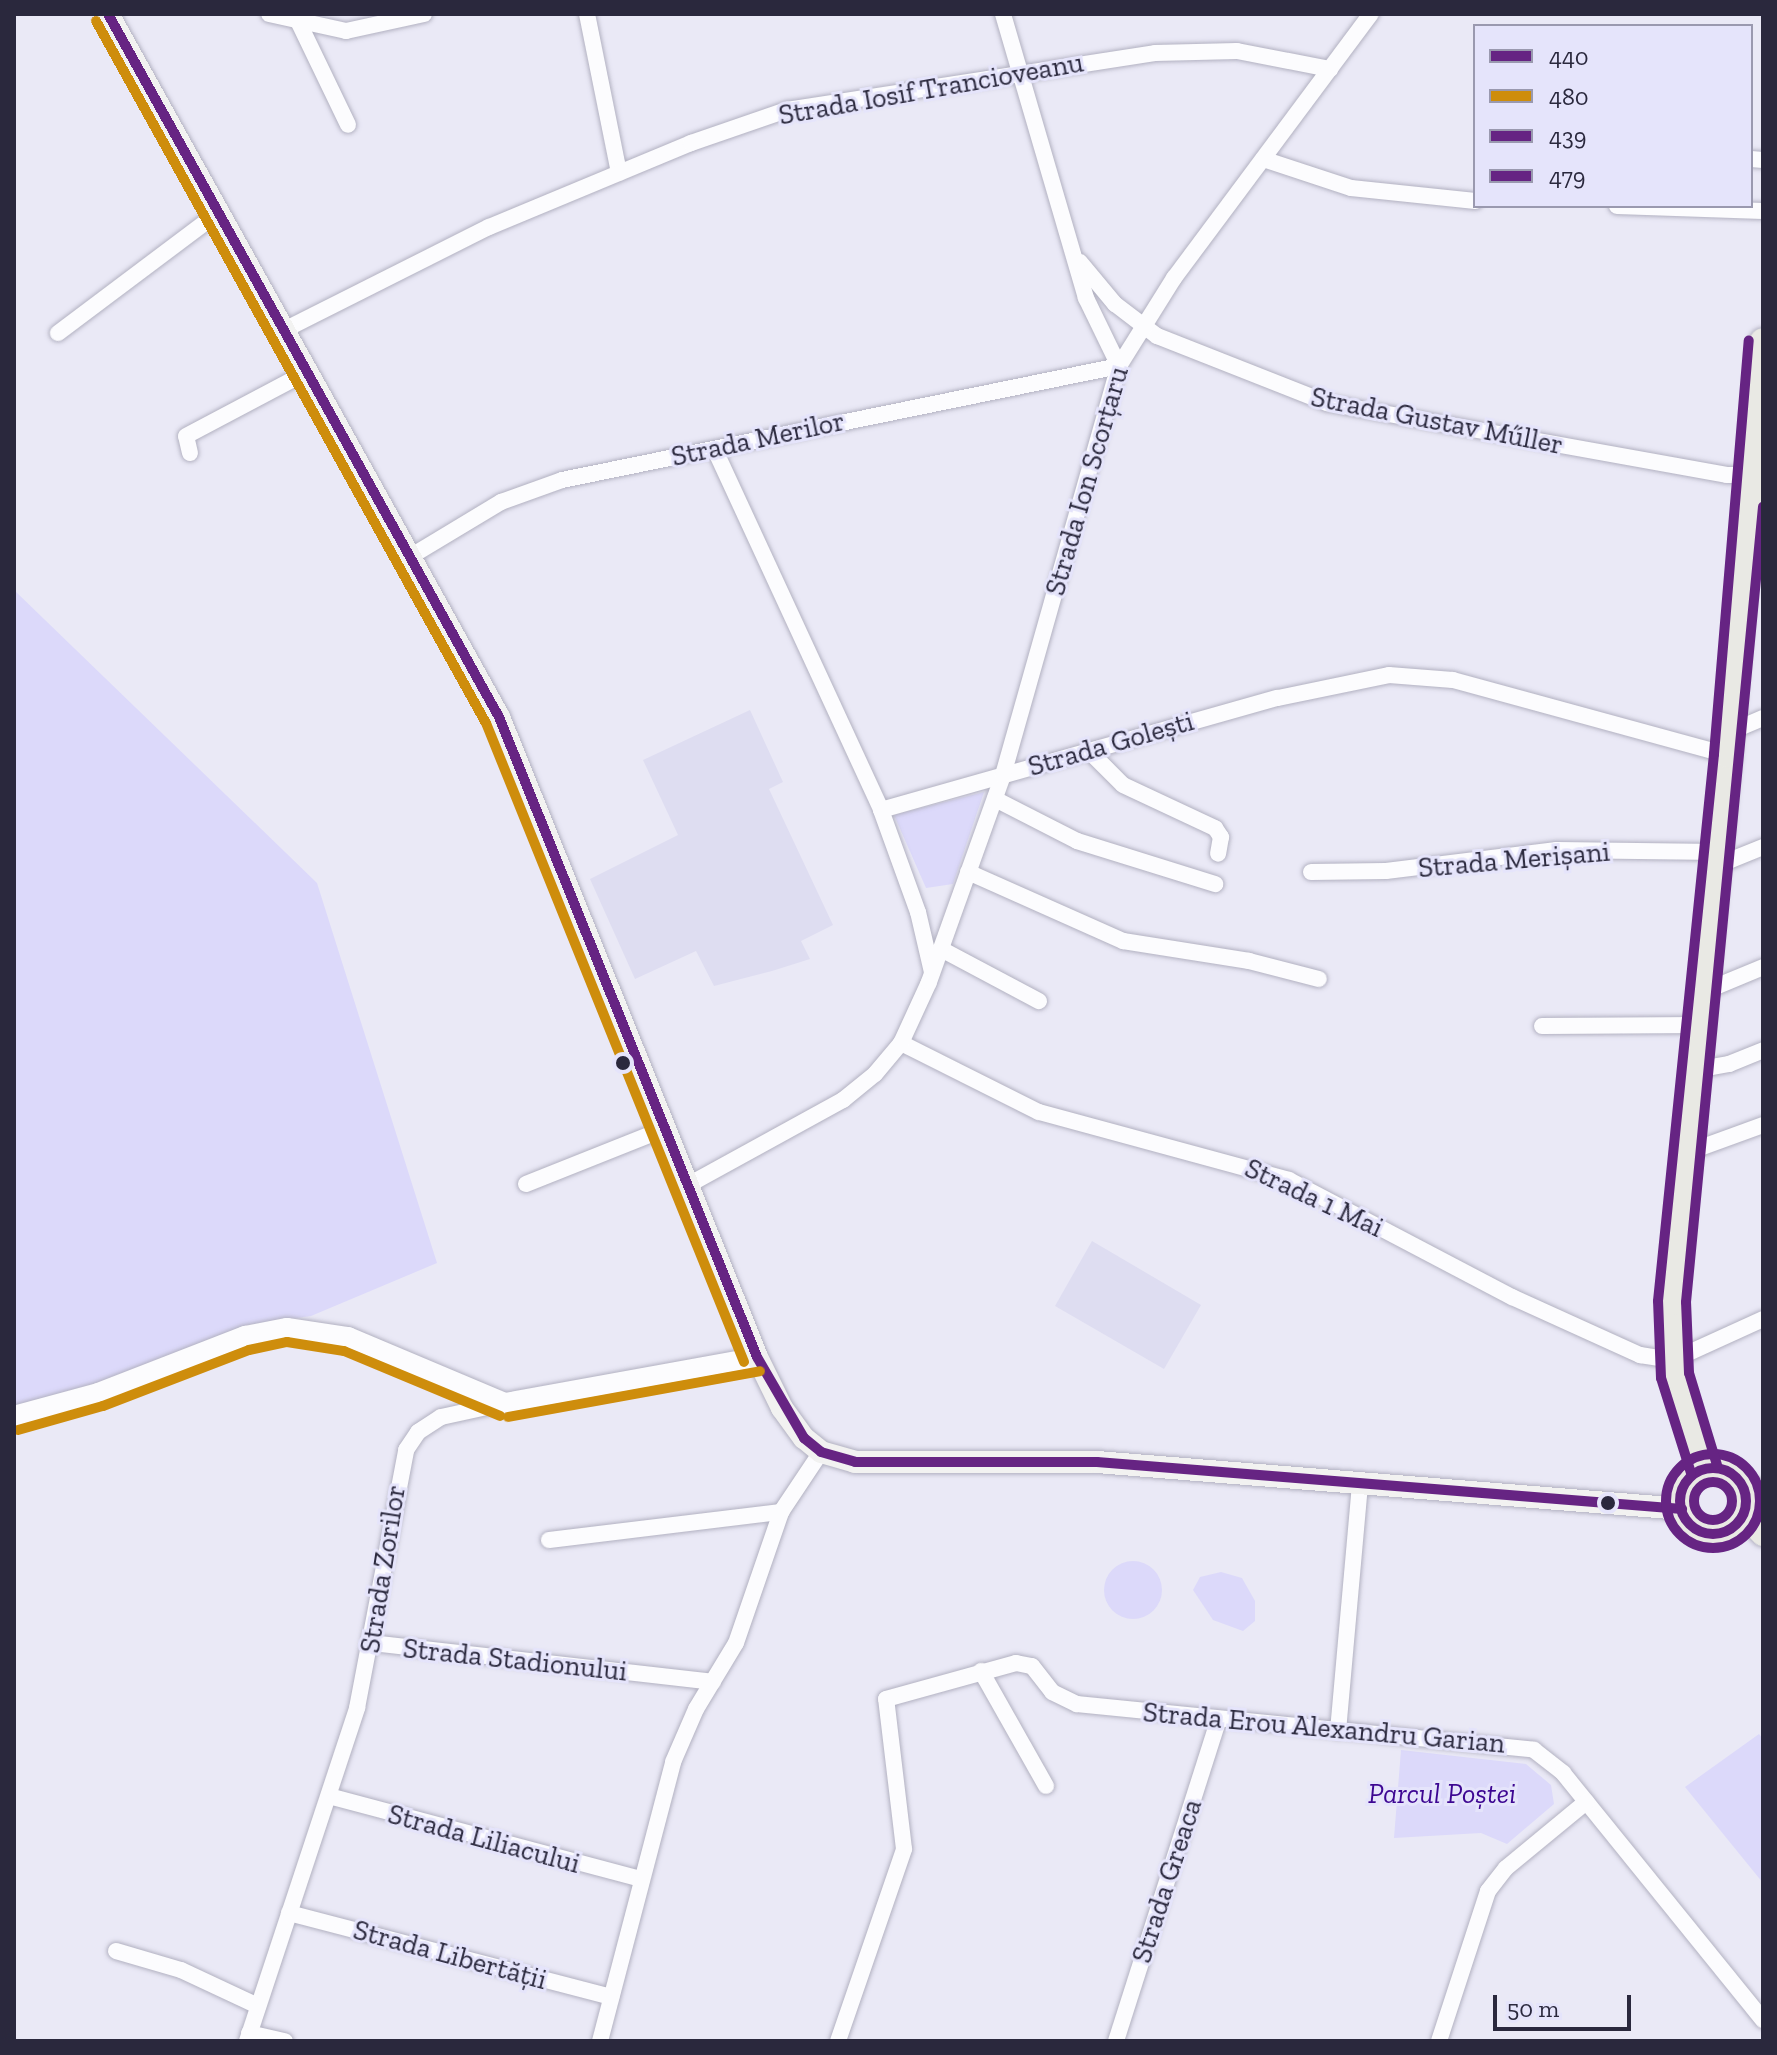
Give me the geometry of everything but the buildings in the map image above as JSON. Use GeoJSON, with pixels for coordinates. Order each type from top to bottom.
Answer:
{"type":"FeatureCollection","features":[{"type":"Feature","properties":{"kind":"main road"},"geometry":{"type":"LineString","coordinates":[[108,14],[413,555],[515,751],[757,1357],[793,1426],[821,1452],[855,1462],[1097,1462],[1682,1509]]}},
{"type":"Feature","properties":{"kind":"main road"},"geometry":{"type":"LineString","coordinates":[[1704,1469],[1673,1360],[1672,1302],[1757,475],[1763,342]]}},
{"type":"Feature","properties":{"kind":"main road"},"geometry":{"type":"LineString","coordinates":[[1704,1469],[1731,1473],[1751,1498],[1763,1533]]}},
{"type":"Feature","properties":{"kind":"main road"},"geometry":{"type":"LineString","coordinates":[[1704,1469],[1682,1489],[1682,1509],[1698,1530],[1715,1534],[1732,1527],[1751,1498]]}},
{"type":"Feature","properties":{"kind":"street"},"geometry":{"type":"LineString","coordinates":[[269,14],[346,31],[424,14]]}},
{"type":"Feature","properties":{"kind":"street"},"geometry":{"type":"LineString","coordinates":[[587,14],[619,173]]}},
{"type":"Feature","properties":{"kind":"street","name":"Strada Gustav Műller"},"geometry":{"type":"LineString","coordinates":[[1003,14],[1072,252],[1094,318],[1119,366]]}},
{"type":"Feature","properties":{"kind":"street","name":"Strada Ion Scorțaru"},"geometry":{"type":"LineString","coordinates":[[690,1184],[843,1100],[875,1074],[901,1043],[932,974],[1003,775],[1119,366],[1141,327],[1371,14]]}},
{"type":"Feature","properties":{"kind":"street"},"geometry":{"type":"LineString","coordinates":[[299,23],[348,125]]}},
{"type":"Feature","properties":{"kind":"street","name":"Strada Iosif Trancioveanu"},"geometry":{"type":"LineString","coordinates":[[286,329],[459,241],[619,173],[787,110],[1020,73],[1200,50],[1237,51],[1330,69]]}},
{"type":"Feature","properties":{"kind":"street"},"geometry":{"type":"LineString","coordinates":[[1263,159],[1351,188],[1473,201]]}},
{"type":"Feature","properties":{"kind":"street"},"geometry":{"type":"LineString","coordinates":[[1675,208],[1763,211]]}},
{"type":"Feature","properties":{"kind":"street"},"geometry":{"type":"LineString","coordinates":[[58,333],[219,212]]}},
{"type":"Feature","properties":{"kind":"street","name":"Strada Gustav Műller"},"geometry":{"type":"LineString","coordinates":[[1072,252],[1104,293],[1141,327],[1215,362],[1327,403],[1757,475]]}},
{"type":"Feature","properties":{"kind":"street","name":"Strada Merilor"},"geometry":{"type":"LineString","coordinates":[[413,555],[537,486],[1119,366]]}},
{"type":"Feature","properties":{"kind":"street"},"geometry":{"type":"LineString","coordinates":[[190,453],[186,436],[309,371]]}},
{"type":"Feature","properties":{"kind":"street"},"geometry":{"type":"LineString","coordinates":[[715,450],[881,810],[918,912],[932,974]]}},
{"type":"Feature","properties":{"kind":"street","name":"Strada Golești"},"geometry":{"type":"LineString","coordinates":[[881,810],[1088,750],[1345,682],[1418,675],[1729,744]]}},
{"type":"Feature","properties":{"kind":"street"},"geometry":{"type":"LineString","coordinates":[[1729,744],[1763,718]]}},
{"type":"Feature","properties":{"kind":"street"},"geometry":{"type":"LineString","coordinates":[[1088,750],[1123,785],[1215,828],[1221,837],[1218,854]]}},
{"type":"Feature","properties":{"kind":"street"},"geometry":{"type":"LineString","coordinates":[[995,799],[1077,841],[1215,884]]}},
{"type":"Feature","properties":{"kind":"street"},"geometry":{"type":"LineString","coordinates":[[1717,859],[1763,847]]}},
{"type":"Feature","properties":{"kind":"street","name":"Strada Merișani"},"geometry":{"type":"LineString","coordinates":[[1311,872],[1386,871],[1568,850],[1717,859]]}},
{"type":"Feature","properties":{"kind":"street"},"geometry":{"type":"LineString","coordinates":[[968,872],[1123,941],[1271,965],[1319,979]]}},
{"type":"Feature","properties":{"kind":"street"},"geometry":{"type":"LineString","coordinates":[[941,949],[1039,1001]]}},
{"type":"Feature","properties":{"kind":"street"},"geometry":{"type":"LineString","coordinates":[[1703,992],[1763,967]]}},
{"type":"Feature","properties":{"kind":"street"},"geometry":{"type":"LineString","coordinates":[[1542,1026],[1700,1025]]}},
{"type":"Feature","properties":{"kind":"street","name":"Strada 1 Mai"},"geometry":{"type":"LineString","coordinates":[[901,1043],[1039,1112],[1289,1180],[1568,1325],[1640,1355],[1673,1360]]}},
{"type":"Feature","properties":{"kind":"street"},"geometry":{"type":"LineString","coordinates":[[1695,1070],[1763,1050]]}},
{"type":"Feature","properties":{"kind":"street"},"geometry":{"type":"LineString","coordinates":[[1686,1153],[1763,1125]]}},
{"type":"Feature","properties":{"kind":"street"},"geometry":{"type":"LineString","coordinates":[[526,1184],[667,1128]]}},
{"type":"Feature","properties":{"kind":"street"},"geometry":{"type":"LineString","coordinates":[[1673,1360],[1763,1319]]}},
{"type":"Feature","properties":{"kind":"street"},"geometry":{"type":"LineString","coordinates":[[14,1416],[98,1393],[245,1336],[287,1328],[348,1337],[505,1403]]}},
{"type":"Feature","properties":{"kind":"street","name":"Strada Zorilor"},"geometry":{"type":"LineString","coordinates":[[248,2037],[329,1796],[372,1643],[394,1493],[406,1450],[418,1432],[441,1417],[757,1357]]}},
{"type":"Feature","properties":{"kind":"street"},"geometry":{"type":"LineString","coordinates":[[600,2041],[673,1762],[736,1643],[781,1512],[821,1452]]}},
{"type":"Feature","properties":{"kind":"street"},"geometry":{"type":"LineString","coordinates":[[1338,1731],[1360,1484]]}},
{"type":"Feature","properties":{"kind":"street"},"geometry":{"type":"LineString","coordinates":[[549,1540],[781,1512]]}},
{"type":"Feature","properties":{"kind":"street","name":"Strada Stadionului"},"geometry":{"type":"LineString","coordinates":[[372,1643],[713,1682]]}},
{"type":"Feature","properties":{"kind":"street","name":"Strada Erou Alexandru Garian"},"geometry":{"type":"LineString","coordinates":[[838,2041],[904,1849],[883,1706],[895,1694],[1024,1663],[1062,1700],[1218,1721],[1524,1746],[1547,1758],[1586,1802],[1763,2020]]}},
{"type":"Feature","properties":{"kind":"street"},"geometry":{"type":"LineString","coordinates":[[981,1671],[1046,1786]]}},
{"type":"Feature","properties":{"kind":"street","name":"Strada Greaca"},"geometry":{"type":"LineString","coordinates":[[1116,2041],[1218,1721]]}},
{"type":"Feature","properties":{"kind":"street","name":"Strada Liliacului"},"geometry":{"type":"LineString","coordinates":[[329,1796],[641,1879]]}},
{"type":"Feature","properties":{"kind":"street"},"geometry":{"type":"LineString","coordinates":[[1439,2041],[1488,1891],[1506,1868],[1586,1802]]}},
{"type":"Feature","properties":{"kind":"street","name":"Strada Libertății"},"geometry":{"type":"LineString","coordinates":[[289,1913],[611,1997]]}},
{"type":"Feature","properties":{"kind":"street"},"geometry":{"type":"LineString","coordinates":[[116,1951],[181,1970],[258,2006]]}},
{"type":"Feature","properties":{"kind":"street"},"geometry":{"type":"LineString","coordinates":[[248,2037],[285,2041]]}},
{"type":"Feature","properties":{"kind":"shaded area"},"geometry":{"type":"Polygon","coordinates":[[[750,710],[783,782],[769,789],[833,925],[801,941],[810,959],[772,971],[714,986],[696,951],[635,979],[590,879],[678,835],[643,760],[750,710]]]}},
{"type":"Feature","properties":{"kind":"shaded area"},"geometry":{"type":"Polygon","coordinates":[[[1092,1241],[1201,1305],[1164,1369],[1055,1306],[1092,1241]]]}},
{"type":"Feature","properties":{"kind":"green space"},"geometry":{"type":"Polygon","coordinates":[[[14,590],[317,883],[437,1263],[311,1316],[247,1325],[124,1375],[14,1406],[14,590]]]}},
{"type":"Feature","properties":{"kind":"green space"},"geometry":{"type":"Polygon","coordinates":[[[984,792],[953,884],[926,888],[894,815],[984,792]]]}},
{"type":"Feature","properties":{"kind":"green space"},"geometry":{"type":"Polygon","coordinates":[[[1133,1561],[1153,1570],[1162,1590],[1153,1610],[1133,1619],[1113,1610],[1104,1590],[1113,1570],[1133,1561]]]}},
{"type":"Feature","properties":{"kind":"green space"},"geometry":{"type":"Polygon","coordinates":[[[1221,1572],[1242,1578],[1255,1601],[1255,1621],[1243,1631],[1213,1620],[1193,1590],[1200,1577],[1221,1572]]]}},
{"type":"Feature","properties":{"kind":"green space"},"geometry":{"type":"Polygon","coordinates":[[[1759,1734],[1763,1739],[1763,1883],[1685,1787],[1759,1734]]]}},
{"type":"Feature","properties":{"kind":"green space","name":"Parcul Poștei"},"geometry":{"type":"Polygon","coordinates":[[[1401,1750],[1526,1764],[1551,1785],[1554,1804],[1507,1844],[1481,1833],[1394,1838],[1401,1750]]]}},
{"type":"Feature","properties":{"kind":"transit line","name":"440"},"geometry":{"type":"LineString","coordinates":[[108,14],[499,717],[757,1357],[804,1438],[821,1452],[855,1462],[1097,1462],[1682,1509]]}},
{"type":"Feature","properties":{"kind":"transit line","name":"480"},"geometry":{"type":"LineString","coordinates":[[96,21],[486,723],[744,1362]]}},
{"type":"Feature","properties":{"kind":"transit line","name":"479"},"geometry":{"type":"LineString","coordinates":[[1691,1473],[1661,1378],[1658,1301],[1714,754],[1749,340]]}},
{"type":"Feature","properties":{"kind":"transit line","name":"439"},"geometry":{"type":"LineString","coordinates":[[1717,1465],[1689,1373],[1686,1302],[1763,507]]}},
{"type":"Feature","properties":{"kind":"transit line","name":"480"},"geometry":{"type":"LineString","coordinates":[[18,1430],[103,1406],[249,1350],[287,1342],[344,1351],[500,1416]]}},
{"type":"Feature","properties":{"kind":"transit line","name":"480"},"geometry":{"type":"LineString","coordinates":[[508,1417],[760,1371]]}},
{"type":"Feature","properties":{"kind":"transit line","name":"439"},"geometry":{"type":"LineString","coordinates":[[1713,1454],[1731,1458],[1746,1468],[1756,1483],[1760,1501],[1756,1519],[1746,1534],[1731,1544],[1713,1548],[1695,1544],[1680,1534],[1670,1519],[1666,1501],[1670,1483],[1680,1468],[1695,1458],[1713,1454]]}},
{"type":"Feature","properties":{"kind":"transit line","name":"440"},"geometry":{"type":"LineString","coordinates":[[1713,1468],[1726,1471],[1736,1478],[1743,1488],[1746,1501],[1743,1514],[1736,1524],[1726,1531],[1713,1534],[1700,1531],[1690,1524],[1683,1514],[1680,1501],[1683,1488],[1690,1478],[1700,1471],[1713,1468]]}},
{"type":"Feature","properties":{"kind":"transit line","name":"479"},"geometry":{"type":"LineString","coordinates":[[1713,1482],[1726,1488],[1732,1501],[1726,1514],[1713,1520],[1700,1514],[1694,1501],[1700,1488],[1713,1482]]}}]}
